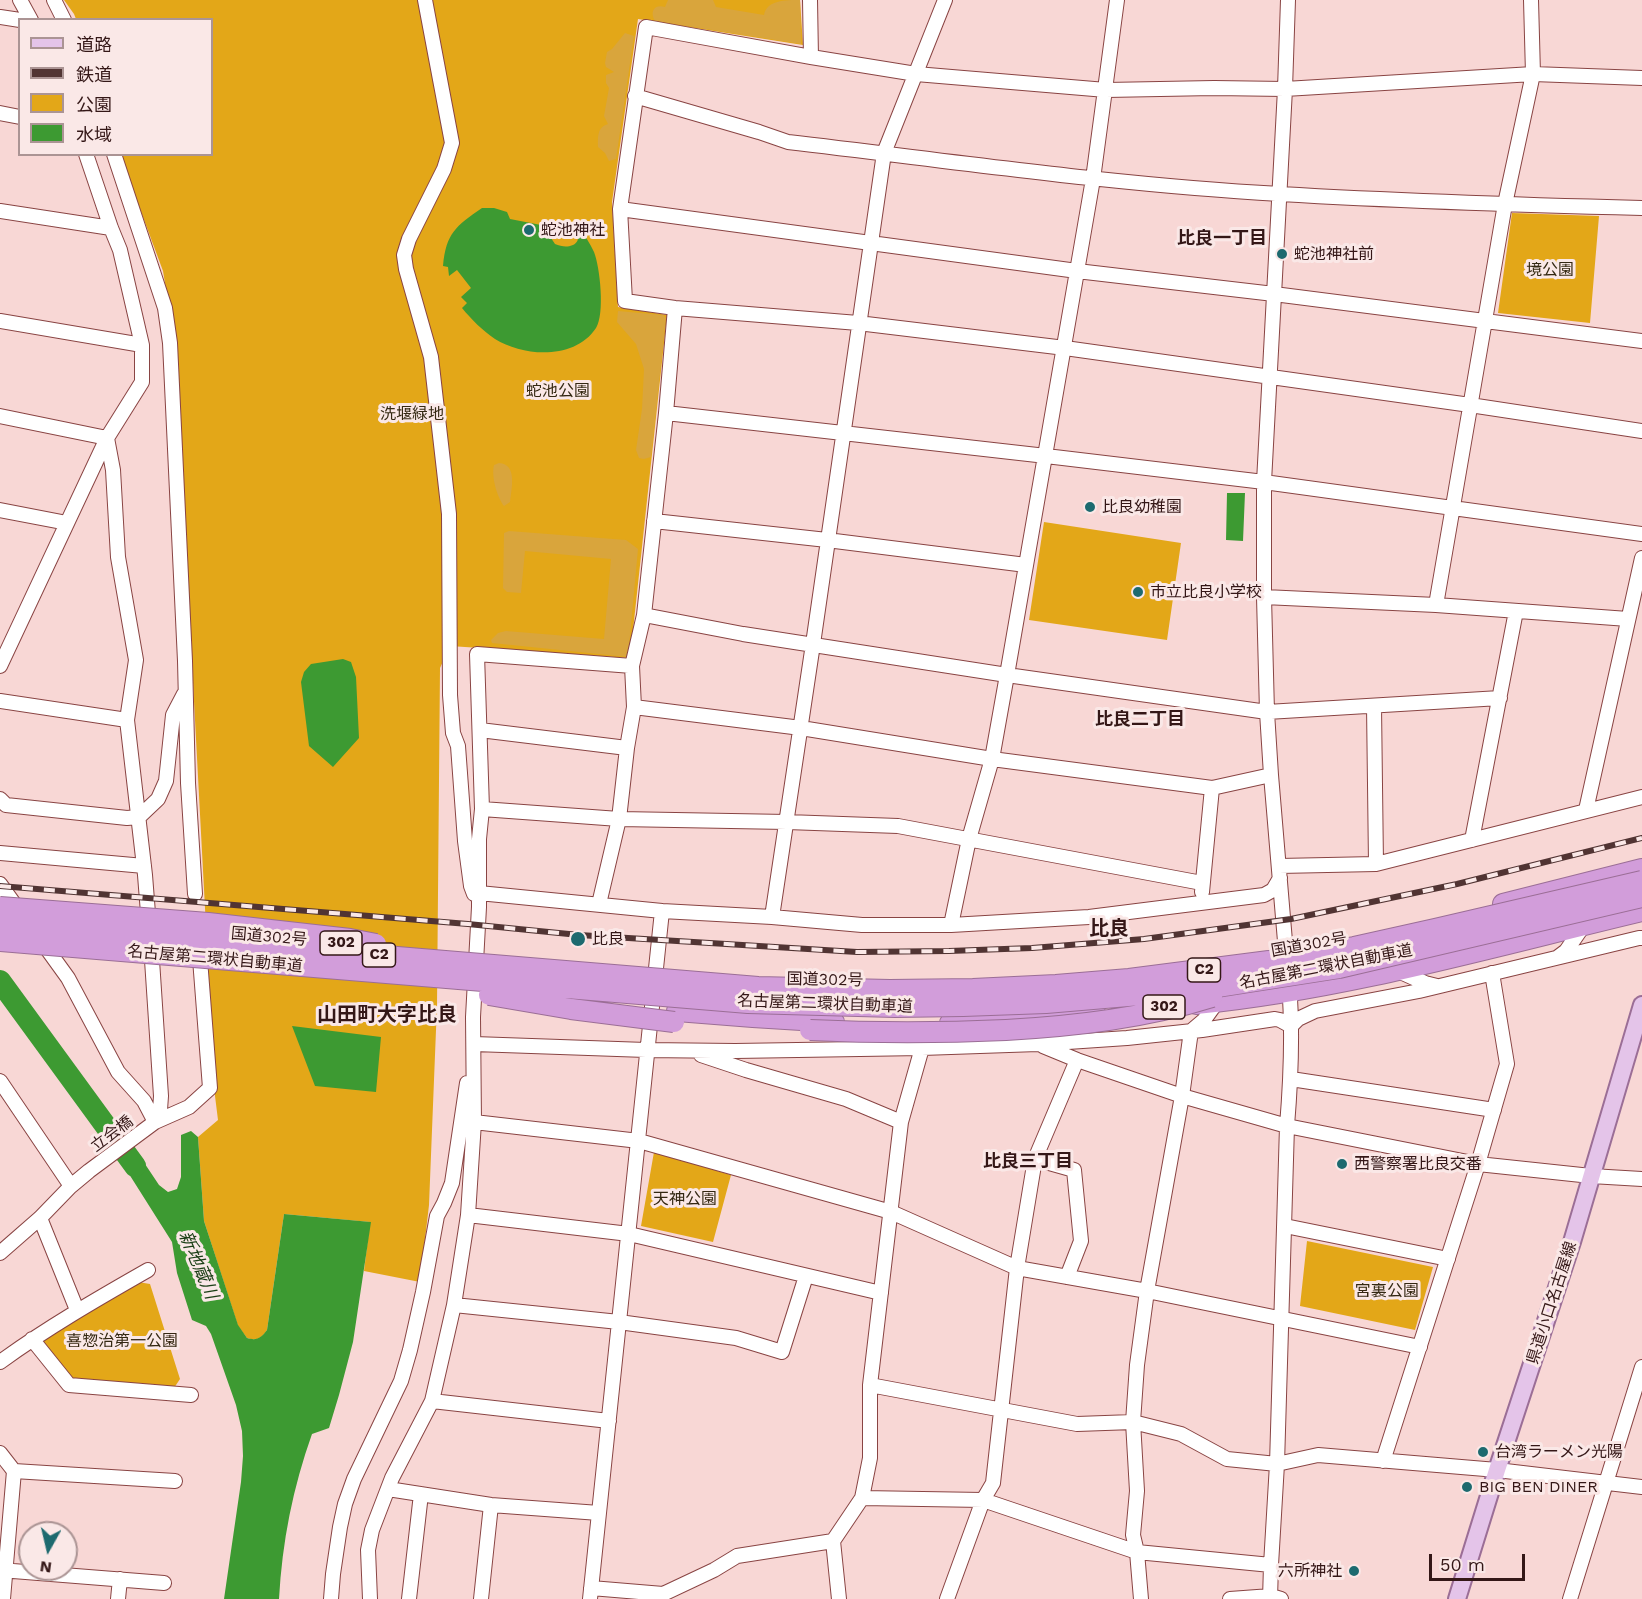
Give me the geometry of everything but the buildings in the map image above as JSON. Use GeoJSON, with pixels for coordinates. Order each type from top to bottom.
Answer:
{"type":"FeatureCollection","features":[{"type":"Feature","properties":{"kind":"highway","name":"国道302号"},"geometry":{"type":"LineString","coordinates":[[0,914],[682,973],[822,981],[1003,979],[1137,969],[1286,950],[1457,915],[1642,869]]}},
{"type":"Feature","properties":{"kind":"highway","name":"名古屋第二環状自動車道"},"geometry":{"type":"LineString","coordinates":[[0,924],[758,987],[973,989],[1129,979],[1269,961],[1354,947],[1642,881]]}},
{"type":"Feature","properties":{"kind":"highway","name":"名古屋第二環状自動車道"},"geometry":{"type":"LineString","coordinates":[[0,941],[748,1003],[883,1007],[998,1005],[1120,998],[1198,990],[1339,968],[1642,897]]}},
{"type":"Feature","properties":{"kind":"highway"},"geometry":{"type":"LineString","coordinates":[[0,907],[208,923],[350,939],[473,963]]}},
{"type":"Feature","properties":{"kind":"highway","name":"302"},"geometry":{"type":"LineString","coordinates":[[675,1016],[887,1024],[949,1023],[1052,1017],[1217,1002],[1289,991],[1395,970],[1642,911]]}},
{"type":"Feature","properties":{"kind":"highway"},"geometry":{"type":"LineString","coordinates":[[0,948],[84,948]]}},
{"type":"Feature","properties":{"kind":"highway"},"geometry":{"type":"LineString","coordinates":[[0,954],[489,995],[571,1009],[866,1033],[973,1031],[1069,1025],[1157,1012],[1266,980]]}},
{"type":"Feature","properties":{"kind":"main road","name":"県道小口名古屋線"},"geometry":{"type":"LineString","coordinates":[[1457,1599],[1572,1242],[1642,1008]]}},
{"type":"Feature","properties":{"kind":"street"},"geometry":{"type":"LineString","coordinates":[[20,0],[30,18]]}},
{"type":"Feature","properties":{"kind":"street"},"geometry":{"type":"LineString","coordinates":[[54,0],[63,18]]}},
{"type":"Feature","properties":{"kind":"street"},"geometry":{"type":"LineString","coordinates":[[425,0],[452,143],[444,170],[408,239],[404,255],[433,368],[448,514],[450,695],[453,733],[458,746],[465,841],[471,886],[479,900]]}},
{"type":"Feature","properties":{"kind":"street"},"geometry":{"type":"LineString","coordinates":[[810,0],[811,57]]}},
{"type":"Feature","properties":{"kind":"street"},"geometry":{"type":"LineString","coordinates":[[772,917],[884,153],[945,0]]}},
{"type":"Feature","properties":{"kind":"street"},"geometry":{"type":"LineString","coordinates":[[951,926],[969,839],[992,759],[1094,179],[1117,0]]}},
{"type":"Feature","properties":{"kind":"street"},"geometry":{"type":"LineString","coordinates":[[1230,1599],[1274,1598],[1271,1565],[1277,1464],[1292,1026],[1267,712],[1264,482],[1288,0]]}},
{"type":"Feature","properties":{"kind":"street"},"geometry":{"type":"LineString","coordinates":[[1436,605],[1505,204],[1533,74],[1531,0]]}},
{"type":"Feature","properties":{"kind":"street"},"geometry":{"type":"LineString","coordinates":[[0,17],[18,20]]}},
{"type":"Feature","properties":{"kind":"street"},"geometry":{"type":"LineString","coordinates":[[1642,78],[1533,74],[1285,89],[1106,90],[916,74],[646,27],[620,209],[625,301],[675,308],[858,323],[1065,348],[1642,431]]}},
{"type":"Feature","properties":{"kind":"street"},"geometry":{"type":"LineString","coordinates":[[635,96],[788,142],[1094,179],[1278,194],[1642,208]]}},
{"type":"Feature","properties":{"kind":"street"},"geometry":{"type":"LineString","coordinates":[[0,113],[18,117]]}},
{"type":"Feature","properties":{"kind":"street"},"geometry":{"type":"LineString","coordinates":[[0,666],[107,438],[142,381],[142,345],[120,250],[87,156]]}},
{"type":"Feature","properties":{"kind":"street"},"geometry":{"type":"LineString","coordinates":[[115,156],[165,308],[170,343],[185,661],[188,783],[195,894]]}},
{"type":"Feature","properties":{"kind":"street"},"geometry":{"type":"LineString","coordinates":[[620,209],[1077,272],[1274,294],[1642,342]]}},
{"type":"Feature","properties":{"kind":"street"},"geometry":{"type":"LineString","coordinates":[[0,211],[111,228]]}},
{"type":"Feature","properties":{"kind":"street"},"geometry":{"type":"LineString","coordinates":[[599,904],[619,819],[634,707],[632,666],[644,615],[675,308]]}},
{"type":"Feature","properties":{"kind":"street"},"geometry":{"type":"LineString","coordinates":[[0,321],[142,345]]}},
{"type":"Feature","properties":{"kind":"street"},"geometry":{"type":"LineString","coordinates":[[666,413],[1264,482],[1642,534]]}},
{"type":"Feature","properties":{"kind":"street"},"geometry":{"type":"LineString","coordinates":[[0,417],[107,438]]}},
{"type":"Feature","properties":{"kind":"street"},"geometry":{"type":"LineString","coordinates":[[107,438],[113,470],[118,557],[136,660],[127,720],[144,866],[161,1096],[160,1110],[153,1124]]}},
{"type":"Feature","properties":{"kind":"street"},"geometry":{"type":"LineString","coordinates":[[0,510],[67,523]]}},
{"type":"Feature","properties":{"kind":"street"},"geometry":{"type":"LineString","coordinates":[[654,521],[1026,565]]}},
{"type":"Feature","properties":{"kind":"street"},"geometry":{"type":"LineString","coordinates":[[1586,810],[1642,558]]}},
{"type":"Feature","properties":{"kind":"street"},"geometry":{"type":"LineString","coordinates":[[1264,597],[1436,605],[1628,619]]}},
{"type":"Feature","properties":{"kind":"street"},"geometry":{"type":"LineString","coordinates":[[1472,840],[1516,611]]}},
{"type":"Feature","properties":{"kind":"street"},"geometry":{"type":"LineString","coordinates":[[644,615],[743,634],[1267,712],[1500,698]]}},
{"type":"Feature","properties":{"kind":"street"},"geometry":{"type":"LineString","coordinates":[[370,1599],[368,1550],[372,1530],[403,1454],[432,1401],[454,1305],[468,1215],[474,1122],[474,1037],[482,809],[477,654],[632,666]]}},
{"type":"Feature","properties":{"kind":"street"},"geometry":{"type":"LineString","coordinates":[[0,798],[6,805],[127,818],[139,817],[158,799],[166,781],[173,715],[185,692]]}},
{"type":"Feature","properties":{"kind":"street"},"geometry":{"type":"LineString","coordinates":[[0,701],[127,720]]}},
{"type":"Feature","properties":{"kind":"street"},"geometry":{"type":"LineString","coordinates":[[1374,706],[1376,864]]}},
{"type":"Feature","properties":{"kind":"street"},"geometry":{"type":"LineString","coordinates":[[634,707],[801,728],[992,759],[1212,788],[1271,775]]}},
{"type":"Feature","properties":{"kind":"street"},"geometry":{"type":"LineString","coordinates":[[480,730],[627,748]]}},
{"type":"Feature","properties":{"kind":"street"},"geometry":{"type":"LineString","coordinates":[[1202,903],[1212,788]]}},
{"type":"Feature","properties":{"kind":"street"},"geometry":{"type":"LineString","coordinates":[[1280,872],[1376,864],[1642,796]]}},
{"type":"Feature","properties":{"kind":"street"},"geometry":{"type":"LineString","coordinates":[[482,809],[619,819],[898,826],[1202,883]]}},
{"type":"Feature","properties":{"kind":"street"},"geometry":{"type":"LineString","coordinates":[[0,853],[144,866]]}},
{"type":"Feature","properties":{"kind":"street"},"geometry":{"type":"LineString","coordinates":[[479,900],[599,904],[662,911],[862,925],[951,926],[1089,917],[1264,895],[1273,890],[1280,872]]}},
{"type":"Feature","properties":{"kind":"street"},"geometry":{"type":"LineString","coordinates":[[0,884],[68,978],[118,1072],[144,1101],[153,1124]]}},
{"type":"Feature","properties":{"kind":"street"},"geometry":{"type":"LineString","coordinates":[[662,911],[591,1594],[663,1594],[714,1570],[737,1556],[833,1541]]}},
{"type":"Feature","properties":{"kind":"street"},"geometry":{"type":"LineString","coordinates":[[1558,957],[1566,951],[1584,925]]}},
{"type":"Feature","properties":{"kind":"street"},"geometry":{"type":"LineString","coordinates":[[1292,1026],[1298,1019],[1315,1011],[1439,986],[1642,938]]}},
{"type":"Feature","properties":{"kind":"street","name":"立会橋"},"geometry":{"type":"LineString","coordinates":[[0,1253],[40,1218],[71,1186],[153,1124],[189,1107],[210,1088],[200,959]]}},
{"type":"Feature","properties":{"kind":"street"},"geometry":{"type":"LineString","coordinates":[[1395,970],[1430,985],[1439,986]]}},
{"type":"Feature","properties":{"kind":"street"},"geometry":{"type":"LineString","coordinates":[[1383,1461],[1478,1164],[1507,1064],[1492,973]]}},
{"type":"Feature","properties":{"kind":"street"},"geometry":{"type":"LineString","coordinates":[[1142,1599],[1133,1535],[1137,1491],[1133,1422],[1137,1365],[1147,1291],[1182,1096],[1191,1031],[1204,1020],[1217,1002]]}},
{"type":"Feature","properties":{"kind":"street"},"geometry":{"type":"LineString","coordinates":[[474,1037],[646,1050],[922,1048],[1128,1038],[1275,1019],[1292,1026]]}},
{"type":"Feature","properties":{"kind":"street"},"geometry":{"type":"LineString","coordinates":[[331,1599],[338,1539],[345,1504],[354,1479],[401,1381],[410,1350],[437,1216],[452,1183],[474,1037]]}},
{"type":"Feature","properties":{"kind":"street"},"geometry":{"type":"LineString","coordinates":[[1038,1044],[1077,1060],[1182,1096],[1287,1126],[1478,1164],[1642,1179]]}},
{"type":"Feature","properties":{"kind":"street"},"geometry":{"type":"LineString","coordinates":[[839,1599],[833,1541],[862,1498],[870,1458],[870,1385],[901,1122],[922,1048]]}},
{"type":"Feature","properties":{"kind":"street"},"geometry":{"type":"LineString","coordinates":[[688,1051],[846,1099],[901,1122]]}},
{"type":"Feature","properties":{"kind":"street"},"geometry":{"type":"LineString","coordinates":[[947,1599],[983,1500],[993,1483],[1017,1268],[1035,1159],[1077,1060]]}},
{"type":"Feature","properties":{"kind":"street"},"geometry":{"type":"LineString","coordinates":[[1291,1079],[1494,1110]]}},
{"type":"Feature","properties":{"kind":"street"},"geometry":{"type":"LineString","coordinates":[[0,1081],[71,1186]]}},
{"type":"Feature","properties":{"kind":"street"},"geometry":{"type":"LineString","coordinates":[[474,1122],[639,1141],[891,1212],[1017,1268],[1147,1291],[1420,1347]]}},
{"type":"Feature","properties":{"kind":"street"},"geometry":{"type":"LineString","coordinates":[[1035,1159],[1074,1170],[1081,1241],[1067,1277]]}},
{"type":"Feature","properties":{"kind":"street"},"geometry":{"type":"LineString","coordinates":[[468,1215],[629,1234],[881,1293]]}},
{"type":"Feature","properties":{"kind":"street"},"geometry":{"type":"LineString","coordinates":[[40,1218],[77,1310]]}},
{"type":"Feature","properties":{"kind":"street"},"geometry":{"type":"LineString","coordinates":[[1284,1226],[1448,1259]]}},
{"type":"Feature","properties":{"kind":"street"},"geometry":{"type":"LineString","coordinates":[[0,1362],[77,1310],[148,1270]]}},
{"type":"Feature","properties":{"kind":"street"},"geometry":{"type":"LineString","coordinates":[[454,1305],[619,1322],[736,1338],[782,1352],[806,1276]]}},
{"type":"Feature","properties":{"kind":"street"},"geometry":{"type":"LineString","coordinates":[[32,1339],[69,1385],[191,1395]]}},
{"type":"Feature","properties":{"kind":"street"},"geometry":{"type":"LineString","coordinates":[[1570,1599],[1642,1367]]}},
{"type":"Feature","properties":{"kind":"street"},"geometry":{"type":"LineString","coordinates":[[870,1385],[1077,1425],[1133,1422],[1181,1434],[1227,1459],[1277,1464],[1317,1455],[1497,1470],[1642,1487]]}},
{"type":"Feature","properties":{"kind":"street"},"geometry":{"type":"LineString","coordinates":[[432,1401],[609,1421]]}},
{"type":"Feature","properties":{"kind":"street"},"geometry":{"type":"LineString","coordinates":[[0,1453],[14,1471],[2,1570],[3,1599]]}},
{"type":"Feature","properties":{"kind":"street"},"geometry":{"type":"LineString","coordinates":[[14,1471],[175,1481]]}},
{"type":"Feature","properties":{"kind":"street"},"geometry":{"type":"LineString","coordinates":[[388,1489],[491,1505],[599,1513]]}},
{"type":"Feature","properties":{"kind":"street"},"geometry":{"type":"LineString","coordinates":[[409,1599],[421,1494]]}},
{"type":"Feature","properties":{"kind":"street"},"geometry":{"type":"LineString","coordinates":[[862,1498],[983,1500],[1137,1552],[1271,1565]]}},
{"type":"Feature","properties":{"kind":"street"},"geometry":{"type":"LineString","coordinates":[[481,1599],[491,1505]]}},
{"type":"Feature","properties":{"kind":"street"},"geometry":{"type":"LineString","coordinates":[[2,1570],[164,1582]]}},
{"type":"Feature","properties":{"kind":"street"},"geometry":{"type":"LineString","coordinates":[[118,1599],[120,1579]]}},
{"type":"Feature","properties":{"kind":"green space","name":"洗堰緑地"},"geometry":{"type":"Polygon","coordinates":[[[64,0],[800,0],[803,45],[638,19],[612,202],[618,307],[667,315],[630,658],[450,646],[440,668],[437,1005],[429,1205],[420,1282],[364,1271],[370,1222],[284,1214],[267,1330],[256,1339],[247,1338],[238,1326],[204,1221],[198,1137],[218,1120],[175,344],[163,271],[120,156],[213,156],[213,18],[76,18],[64,0]]]}},
{"type":"Feature","properties":{"kind":"green space","name":"境公園"},"geometry":{"type":"Polygon","coordinates":[[[1512,213],[1599,216],[1590,323],[1498,313],[1512,213]]]}},
{"type":"Feature","properties":{"kind":"green space"},"geometry":{"type":"Polygon","coordinates":[[[1044,522],[1181,543],[1167,640],[1029,620],[1044,522]]]}},
{"type":"Feature","properties":{"kind":"green space","name":"天神公園"},"geometry":{"type":"Polygon","coordinates":[[[654,1152],[731,1175],[713,1242],[641,1226],[654,1152]]]}},
{"type":"Feature","properties":{"kind":"green space","name":"宮裏公園"},"geometry":{"type":"Polygon","coordinates":[[[1307,1241],[1433,1267],[1415,1330],[1300,1306],[1307,1241]]]}},
{"type":"Feature","properties":{"kind":"green space","name":"喜惣治第一公園"},"geometry":{"type":"Polygon","coordinates":[[[138,1282],[150,1284],[180,1379],[174,1388],[75,1380],[67,1376],[43,1344],[45,1338],[138,1282]]]}},
{"type":"Feature","properties":{"kind":"shaded area"},"geometry":{"type":"Polygon","coordinates":[[[668,0],[713,0],[716,7],[764,15],[769,6],[773,4],[800,0],[801,44],[655,21],[654,9],[665,7],[668,0]]]}},
{"type":"Feature","properties":{"kind":"shaded area"},"geometry":{"type":"Polygon","coordinates":[[[625,33],[634,36],[616,159],[609,161],[598,147],[600,130],[608,124],[604,116],[609,88],[606,75],[614,72],[606,67],[605,63],[607,52],[625,33]]]}},
{"type":"Feature","properties":{"kind":"shaded area"},"geometry":{"type":"Polygon","coordinates":[[[618,311],[663,315],[666,318],[651,457],[644,459],[639,458],[636,450],[642,409],[644,369],[636,344],[617,322],[618,311]]]}},
{"type":"Feature","properties":{"kind":"shaded area"},"geometry":{"type":"Polygon","coordinates":[[[499,463],[509,468],[512,478],[510,502],[504,506],[497,492],[493,475],[494,465],[499,463]]]}},
{"type":"Feature","properties":{"kind":"shaded area"},"geometry":{"type":"Polygon","coordinates":[[[509,531],[626,540],[638,549],[628,657],[492,643],[491,640],[498,633],[506,631],[604,639],[611,559],[525,551],[521,593],[507,592],[503,588],[504,533],[509,531]]]}},
{"type":"Feature","properties":{"kind":"water"},"geometry":{"type":"Polygon","coordinates":[[[482,208],[494,208],[507,212],[510,219],[541,225],[566,222],[580,227],[594,252],[601,290],[599,321],[587,338],[575,346],[562,350],[534,352],[507,345],[495,339],[469,316],[462,308],[467,303],[461,297],[471,288],[457,270],[449,276],[448,267],[443,266],[444,255],[454,231],[482,208]],[[566,225],[556,226],[551,238],[555,244],[560,246],[574,245],[578,239],[575,229],[566,225]]]}},
{"type":"Feature","properties":{"kind":"water"},"geometry":{"type":"Polygon","coordinates":[[[1227,493],[1245,493],[1243,541],[1226,540],[1227,493]]]}},
{"type":"Feature","properties":{"kind":"water"},"geometry":{"type":"Polygon","coordinates":[[[343,659],[351,662],[356,677],[359,738],[333,767],[309,746],[301,682],[304,672],[311,664],[343,659]]]}},
{"type":"Feature","properties":{"kind":"water"},"geometry":{"type":"Polygon","coordinates":[[[292,1026],[381,1037],[376,1092],[315,1086],[292,1026]]]}},
{"type":"Feature","properties":{"kind":"water"},"geometry":{"type":"Polygon","coordinates":[[[191,1131],[198,1137],[204,1221],[238,1325],[247,1338],[258,1338],[267,1330],[284,1214],[371,1222],[353,1342],[329,1428],[312,1434],[299,1474],[286,1536],[279,1599],[224,1599],[243,1456],[242,1431],[236,1405],[211,1334],[206,1326],[192,1320],[177,1273],[172,1242],[117,1155],[131,1143],[159,1185],[168,1192],[177,1189],[181,1177],[181,1135],[191,1131]]]}},
{"type":"Feature","properties":{"kind":"waterway","name":"新地蔵川"},"geometry":{"type":"LineString","coordinates":[[0,981],[135,1166]]}},
{"type":"Feature","properties":{"kind":"railway"},"geometry":{"type":"LineString","coordinates":[[0,886],[579,935],[857,952],[949,951],[1032,948],[1144,939],[1291,919],[1457,884],[1642,838]]}},
{"type":"Feature","properties":{"kind":"place","name":"蛇池神社"},"geometry":{"type":"Point","coordinates":[529,230]}},
{"type":"Feature","properties":{"kind":"place","name":"蛇池神社前"},"geometry":{"type":"Point","coordinates":[1282,254]}},
{"type":"Feature","properties":{"kind":"place","name":"比良幼稚園"},"geometry":{"type":"Point","coordinates":[1090,507]}},
{"type":"Feature","properties":{"kind":"place","name":"市立比良小学校"},"geometry":{"type":"Point","coordinates":[1138,592]}},
{"type":"Feature","properties":{"kind":"place","name":"比良"},"geometry":{"type":"Point","coordinates":[578,939]}},
{"type":"Feature","properties":{"kind":"place","name":"西警察署比良交番"},"geometry":{"type":"Point","coordinates":[1342,1164]}},
{"type":"Feature","properties":{"kind":"place","name":"台湾ラーメン光陽"},"geometry":{"type":"Point","coordinates":[1483,1452]}},
{"type":"Feature","properties":{"kind":"place","name":"BIG BEN DINER"},"geometry":{"type":"Point","coordinates":[1467,1487]}},
{"type":"Feature","properties":{"kind":"place","name":"六所神社"},"geometry":{"type":"Point","coordinates":[1354,1571]}},
{"type":"Feature","properties":{"kind":"district","name":"比良一丁目"},"geometry":{"type":"Point","coordinates":[1222,239]}},
{"type":"Feature","properties":{"kind":"district","name":"比良二丁目"},"geometry":{"type":"Point","coordinates":[1140,720]}},
{"type":"Feature","properties":{"kind":"district","name":"比良"},"geometry":{"type":"Point","coordinates":[1109,929]}},
{"type":"Feature","properties":{"kind":"district","name":"山田町大字比良"},"geometry":{"type":"Point","coordinates":[387,1015]}},
{"type":"Feature","properties":{"kind":"district","name":"比良三丁目"},"geometry":{"type":"Point","coordinates":[1028,1162]}},
{"type":"Feature","properties":{"kind":"park label","name":"蛇池公園"},"geometry":{"type":"Point","coordinates":[558,391]}}]}
